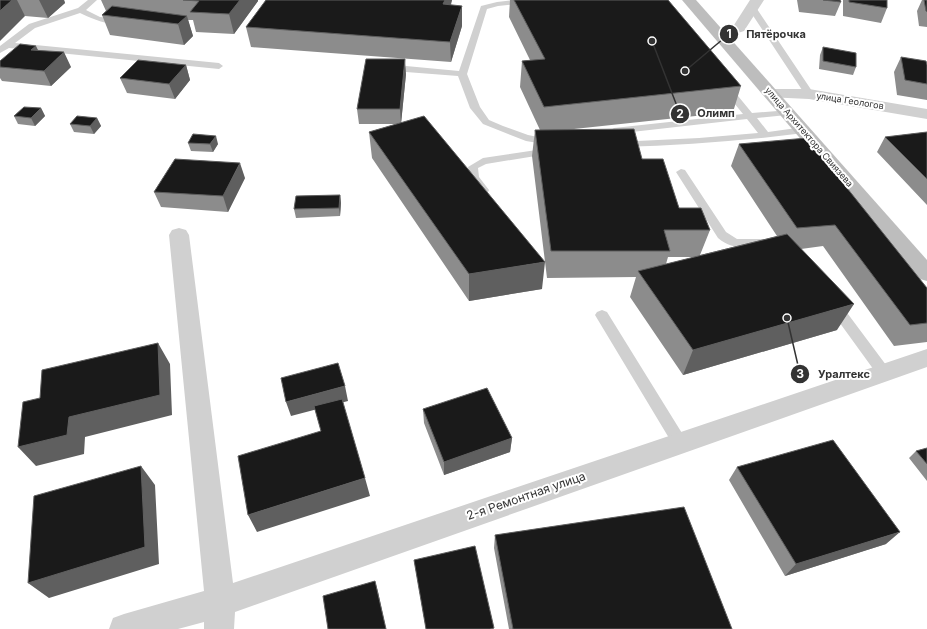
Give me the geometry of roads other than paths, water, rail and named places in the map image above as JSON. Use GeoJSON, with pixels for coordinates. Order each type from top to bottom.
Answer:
{"type":"FeatureCollection","features":[{"type":"Feature","properties":{"kind":"main road","name":"улица Архитектора Свиязева"},"geometry":{"type":"LineString","coordinates":[[689,0],[804,130],[927,274]]}},
{"type":"Feature","properties":{"kind":"street"},"geometry":{"type":"LineString","coordinates":[[720,35],[739,28],[755,4]]}},
{"type":"Feature","properties":{"kind":"street","name":"улица Геологов"},"geometry":{"type":"LineString","coordinates":[[772,94],[809,94],[927,114]]}},
{"type":"Feature","properties":{"kind":"street"},"geometry":{"type":"LineString","coordinates":[[179,235],[219,616]]}},
{"type":"Feature","properties":{"kind":"street","name":"2-я Ремонтная улица"},"geometry":{"type":"LineString","coordinates":[[124,629],[219,616],[680,443],[927,358]]}},
{"type":"Feature","properties":{"kind":"lane"},"geometry":{"type":"LineString","coordinates":[[0,50],[37,24],[81,10],[93,0]]}},
{"type":"Feature","properties":{"kind":"lane"},"geometry":{"type":"LineString","coordinates":[[537,0],[497,4],[484,8],[462,74],[475,108],[486,122],[526,138],[538,140],[559,137]]}},
{"type":"Feature","properties":{"kind":"lane"},"geometry":{"type":"LineString","coordinates":[[755,4],[809,94]]}},
{"type":"Feature","properties":{"kind":"lane"},"geometry":{"type":"LineString","coordinates":[[81,10],[98,19],[132,22]]}},
{"type":"Feature","properties":{"kind":"lane"},"geometry":{"type":"LineString","coordinates":[[9,45],[219,66]]}},
{"type":"Feature","properties":{"kind":"lane"},"geometry":{"type":"LineString","coordinates":[[406,69],[462,74]]}},
{"type":"Feature","properties":{"kind":"lane"},"geometry":{"type":"LineString","coordinates":[[720,79],[765,135]]}},
{"type":"Feature","properties":{"kind":"lane"},"geometry":{"type":"LineString","coordinates":[[606,132],[788,112]]}},
{"type":"Feature","properties":{"kind":"lane"},"geometry":{"type":"LineString","coordinates":[[607,145],[699,141],[804,130]]}},
{"type":"Feature","properties":{"kind":"lane"},"geometry":{"type":"LineString","coordinates":[[488,196],[474,177],[473,167],[483,161],[524,154],[562,150]]}},
{"type":"Feature","properties":{"kind":"lane"},"geometry":{"type":"LineString","coordinates":[[681,172],[727,241],[744,244],[760,242],[771,246]]}},
{"type":"Feature","properties":{"kind":"lane"},"geometry":{"type":"LineString","coordinates":[[827,295],[884,373]]}},
{"type":"Feature","properties":{"kind":"lane"},"geometry":{"type":"LineString","coordinates":[[602,315],[680,443]]}},
{"type":"Feature","properties":{"kind":"place","name":"Олимп"},"geometry":{"type":"Point","coordinates":[652,41]}},
{"type":"Feature","properties":{"kind":"place","name":"Пятёрочка"},"geometry":{"type":"Point","coordinates":[685,71]}},
{"type":"Feature","properties":{"kind":"place","name":"Уралтекс"},"geometry":{"type":"Point","coordinates":[787,318]}}]}
